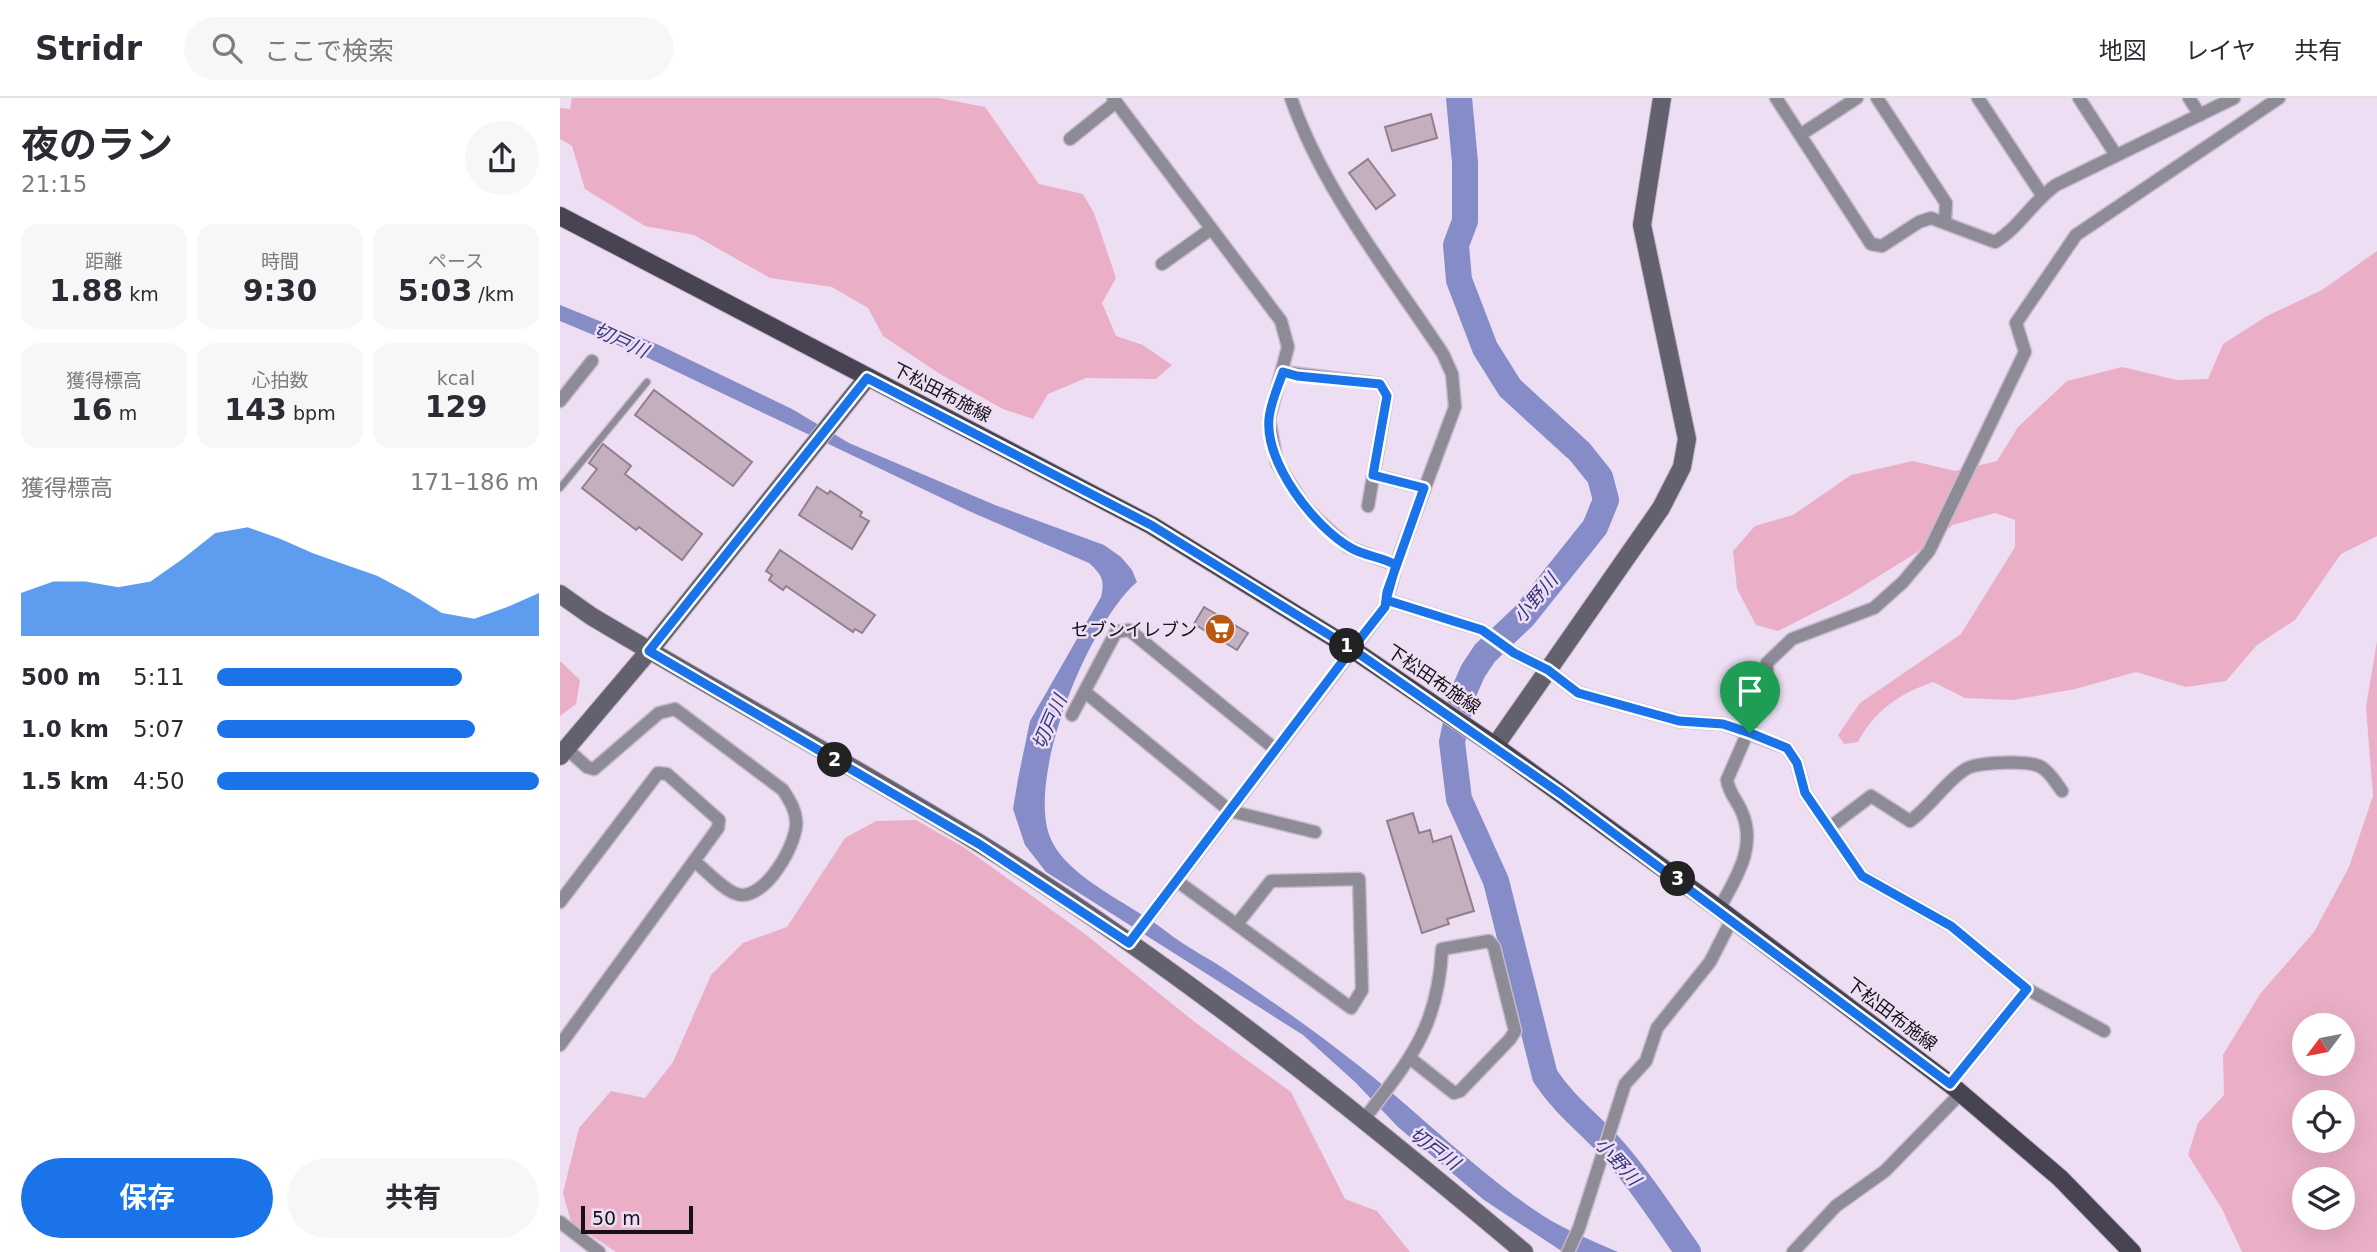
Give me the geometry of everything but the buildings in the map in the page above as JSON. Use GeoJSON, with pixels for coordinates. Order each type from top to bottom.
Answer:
{"type":"FeatureCollection","features":[{"type":"Feature","properties":{"kind":"main road","name":"下松田布施線"},"geometry":{"type":"LineString","coordinates":[[560,216],[1151,525],[1352,649],[1496,746],[1725,914],[1955,1088],[2060,1178],[2132,1252]]}},
{"type":"Feature","properties":{"kind":"street"},"geometry":{"type":"LineString","coordinates":[[1132,940],[1275,749],[1363,638],[1386,600],[1396,565],[1455,407],[1452,374],[1443,354],[1307,145],[1291,98]]}},
{"type":"Feature","properties":{"kind":"street"},"geometry":{"type":"LineString","coordinates":[[1496,746],[1661,508],[1682,467],[1687,439],[1682,404],[1642,225],[1662,98]]}},
{"type":"Feature","properties":{"kind":"street"},"geometry":{"type":"LineString","coordinates":[[1776,98],[1871,244],[1882,246],[1919,222],[1931,218],[1995,242],[2004,237],[2042,195],[2116,155],[2234,98]]}},
{"type":"Feature","properties":{"kind":"street"},"geometry":{"type":"LineString","coordinates":[[1800,135],[1857,98]]}},
{"type":"Feature","properties":{"kind":"street"},"geometry":{"type":"LineString","coordinates":[[1877,98],[1946,203],[1945,222]]}},
{"type":"Feature","properties":{"kind":"street"},"geometry":{"type":"LineString","coordinates":[[1978,98],[2042,195]]}},
{"type":"Feature","properties":{"kind":"street"},"geometry":{"type":"LineString","coordinates":[[2079,98],[2116,155]]}},
{"type":"Feature","properties":{"kind":"street"},"geometry":{"type":"LineString","coordinates":[[2189,98],[2200,115]]}},
{"type":"Feature","properties":{"kind":"street"},"geometry":{"type":"LineString","coordinates":[[1568,1252],[1579,1228],[1608,1129],[1625,1084],[1646,1061],[1657,1028],[1710,962],[1744,863],[1748,845],[1742,811],[1729,791],[1727,780],[1750,733],[1767,688],[1768,663],[1780,648],[1792,639],[1874,608],[1903,582],[1929,551],[2025,352],[2016,323],[2076,235],[2279,98]]}},
{"type":"Feature","properties":{"kind":"street"},"geometry":{"type":"LineString","coordinates":[[1070,139],[1114,100],[1281,321],[1287,347],[1283,372],[1269,419],[1277,463],[1303,505],[1348,547],[1396,565]]}},
{"type":"Feature","properties":{"kind":"street"},"geometry":{"type":"LineString","coordinates":[[1162,264],[1211,229]]}},
{"type":"Feature","properties":{"kind":"street"},"geometry":{"type":"LineString","coordinates":[[560,401],[592,360]]}},
{"type":"Feature","properties":{"kind":"street"},"geometry":{"type":"LineString","coordinates":[[1283,372],[1297,376],[1380,384],[1387,396],[1368,506]]}},
{"type":"Feature","properties":{"kind":"street"},"geometry":{"type":"LineString","coordinates":[[694,861],[737,894],[748,894],[765,883],[782,864],[794,840],[797,822],[792,804],[783,790],[674,709],[659,712],[594,769],[563,752],[649,651],[867,378]]}},
{"type":"Feature","properties":{"kind":"street"},"geometry":{"type":"LineString","coordinates":[[1373,475],[1424,488]]}},
{"type":"Feature","properties":{"kind":"street"},"geometry":{"type":"LineString","coordinates":[[560,594],[649,651],[979,844],[1132,940],[1283,1054],[1369,1112],[1524,1252]]}},
{"type":"Feature","properties":{"kind":"street"},"geometry":{"type":"LineString","coordinates":[[1386,600],[1482,630],[1548,670],[1578,693],[1679,721],[1723,724],[1787,748],[1797,763],[1805,793],[1862,876],[1951,926],[2027,989],[2104,1031]]}},
{"type":"Feature","properties":{"kind":"street"},"geometry":{"type":"LineString","coordinates":[[1072,715],[1116,632],[1129,630],[1275,749]]}},
{"type":"Feature","properties":{"kind":"street"},"geometry":{"type":"LineString","coordinates":[[1085,692],[1230,811],[1315,832]]}},
{"type":"Feature","properties":{"kind":"street"},"geometry":{"type":"LineString","coordinates":[[1829,828],[1871,796],[1910,821],[1929,808],[1965,769],[1976,765],[2021,763],[2040,766],[2062,792]]}},
{"type":"Feature","properties":{"kind":"street"},"geometry":{"type":"LineString","coordinates":[[560,902],[658,773],[667,774],[719,820],[718,828],[560,1045]]}},
{"type":"Feature","properties":{"kind":"street"},"geometry":{"type":"LineString","coordinates":[[1177,881],[1351,1008],[1362,990],[1359,879],[1271,881],[1237,924]]}},
{"type":"Feature","properties":{"kind":"street"},"geometry":{"type":"LineString","coordinates":[[1369,1112],[1411,1059],[1427,1027],[1441,974],[1442,949],[1489,942],[1494,947],[1515,1031],[1510,1039],[1460,1091],[1454,1093],[1411,1059]]}},
{"type":"Feature","properties":{"kind":"street"},"geometry":{"type":"LineString","coordinates":[[1793,1252],[1836,1206],[1885,1171],[1955,1088],[2027,989]]}},
{"type":"Feature","properties":{"kind":"street"},"geometry":{"type":"LineString","coordinates":[[560,1222],[599,1252]]}},
{"type":"Feature","properties":{"kind":"lane"},"geometry":{"type":"LineString","coordinates":[[560,488],[647,382]]}},
{"type":"Feature","properties":{"kind":"shaded area"},"geometry":{"type":"Polygon","coordinates":[[[572,98],[939,98],[985,107],[1039,184],[1083,194],[1094,213],[1116,278],[1102,303],[1116,336],[1143,345],[1172,365],[1156,379],[1086,378],[1048,394],[1033,419],[1003,409],[940,374],[883,336],[868,308],[832,287],[770,278],[694,235],[645,226],[585,189],[572,146],[560,139],[560,108],[570,109],[572,98]]]}},
{"type":"Feature","properties":{"kind":"shaded area"},"geometry":{"type":"Polygon","coordinates":[[[2377,251],[2377,536],[2341,554],[2295,620],[2257,645],[2226,681],[2186,687],[2136,672],[2075,689],[2013,700],[1965,698],[1933,682],[1889,704],[1872,721],[1858,742],[1844,744],[1838,735],[1860,703],[1961,634],[2015,547],[2015,520],[1995,513],[1953,525],[1916,553],[1847,596],[1778,631],[1756,625],[1737,589],[1733,551],[1755,526],[1793,515],[1851,475],[1913,461],[1955,471],[1997,461],[2018,427],[2067,381],[2122,367],[2177,380],[2208,379],[2223,344],[2267,316],[2322,290],[2377,251]]]}},
{"type":"Feature","properties":{"kind":"shaded area"},"geometry":{"type":"Polygon","coordinates":[[[2377,641],[2377,1252],[2242,1252],[2222,1209],[2188,1155],[2198,1123],[2224,1095],[2223,1055],[2260,994],[2314,932],[2349,867],[2373,796],[2366,707],[2377,641]]]}},
{"type":"Feature","properties":{"kind":"shaded area"},"geometry":{"type":"Polygon","coordinates":[[[560,661],[580,680],[576,704],[560,716],[560,661]]]}},
{"type":"Feature","properties":{"kind":"shaded area"},"geometry":{"type":"Polygon","coordinates":[[[916,820],[965,848],[1085,934],[1196,1023],[1291,1092],[1345,1199],[1377,1211],[1410,1252],[616,1252],[571,1222],[563,1193],[579,1128],[611,1091],[645,1098],[673,1062],[711,975],[743,943],[787,927],[845,838],[876,821],[916,820]]]}},
{"type":"Feature","properties":{"kind":"water","name":"切戸川"},"geometry":{"type":"Polygon","coordinates":[[[560,305],[659,345],[792,409],[849,443],[995,505],[1104,545],[1121,557],[1132,570],[1137,582],[1118,602],[1082,665],[1054,740],[1047,777],[1045,810],[1050,837],[1058,852],[1102,890],[1229,972],[1324,1039],[1377,1080],[1509,1192],[1543,1216],[1618,1252],[1563,1252],[1484,1200],[1398,1127],[1355,1082],[1303,1035],[1046,872],[1025,845],[1013,809],[1030,721],[1101,597],[1101,578],[1089,563],[971,512],[646,357],[560,321],[560,305]]]}},
{"type":"Feature","properties":{"kind":"waterway","name":"小野川"},"geometry":{"type":"LineString","coordinates":[[1459,98],[1465,162],[1465,221],[1456,245],[1459,280],[1485,348],[1510,388],[1580,452],[1600,477],[1606,500],[1595,527],[1524,616],[1485,653],[1473,671],[1462,696],[1452,742],[1459,799],[1496,881],[1545,1076],[1562,1098],[1625,1164],[1688,1252]]}},
{"type":"Feature","properties":{"kind":"place","name":"セブンイレブン"},"geometry":{"type":"Point","coordinates":[1220,629]}},
{"type":"Feature","properties":{"kind":"route"},"geometry":{"type":"LineString","coordinates":[[1750,733],[1723,724],[1679,721],[1578,693],[1540,664],[1514,653],[1482,630],[1386,600],[1387,592],[1396,565],[1348,547],[1303,505],[1277,463],[1269,419],[1283,372],[1297,376],[1380,384],[1387,396],[1373,475],[1424,488],[1387,592],[1385,607],[1352,649],[1151,525],[867,378],[649,651],[979,844],[1129,943],[1341,660],[1352,649],[1472,729],[1719,909],[1950,1084],[2027,989],[1951,926],[1862,876],[1852,857],[1805,793],[1797,763],[1787,748],[1750,733]]}}]}
